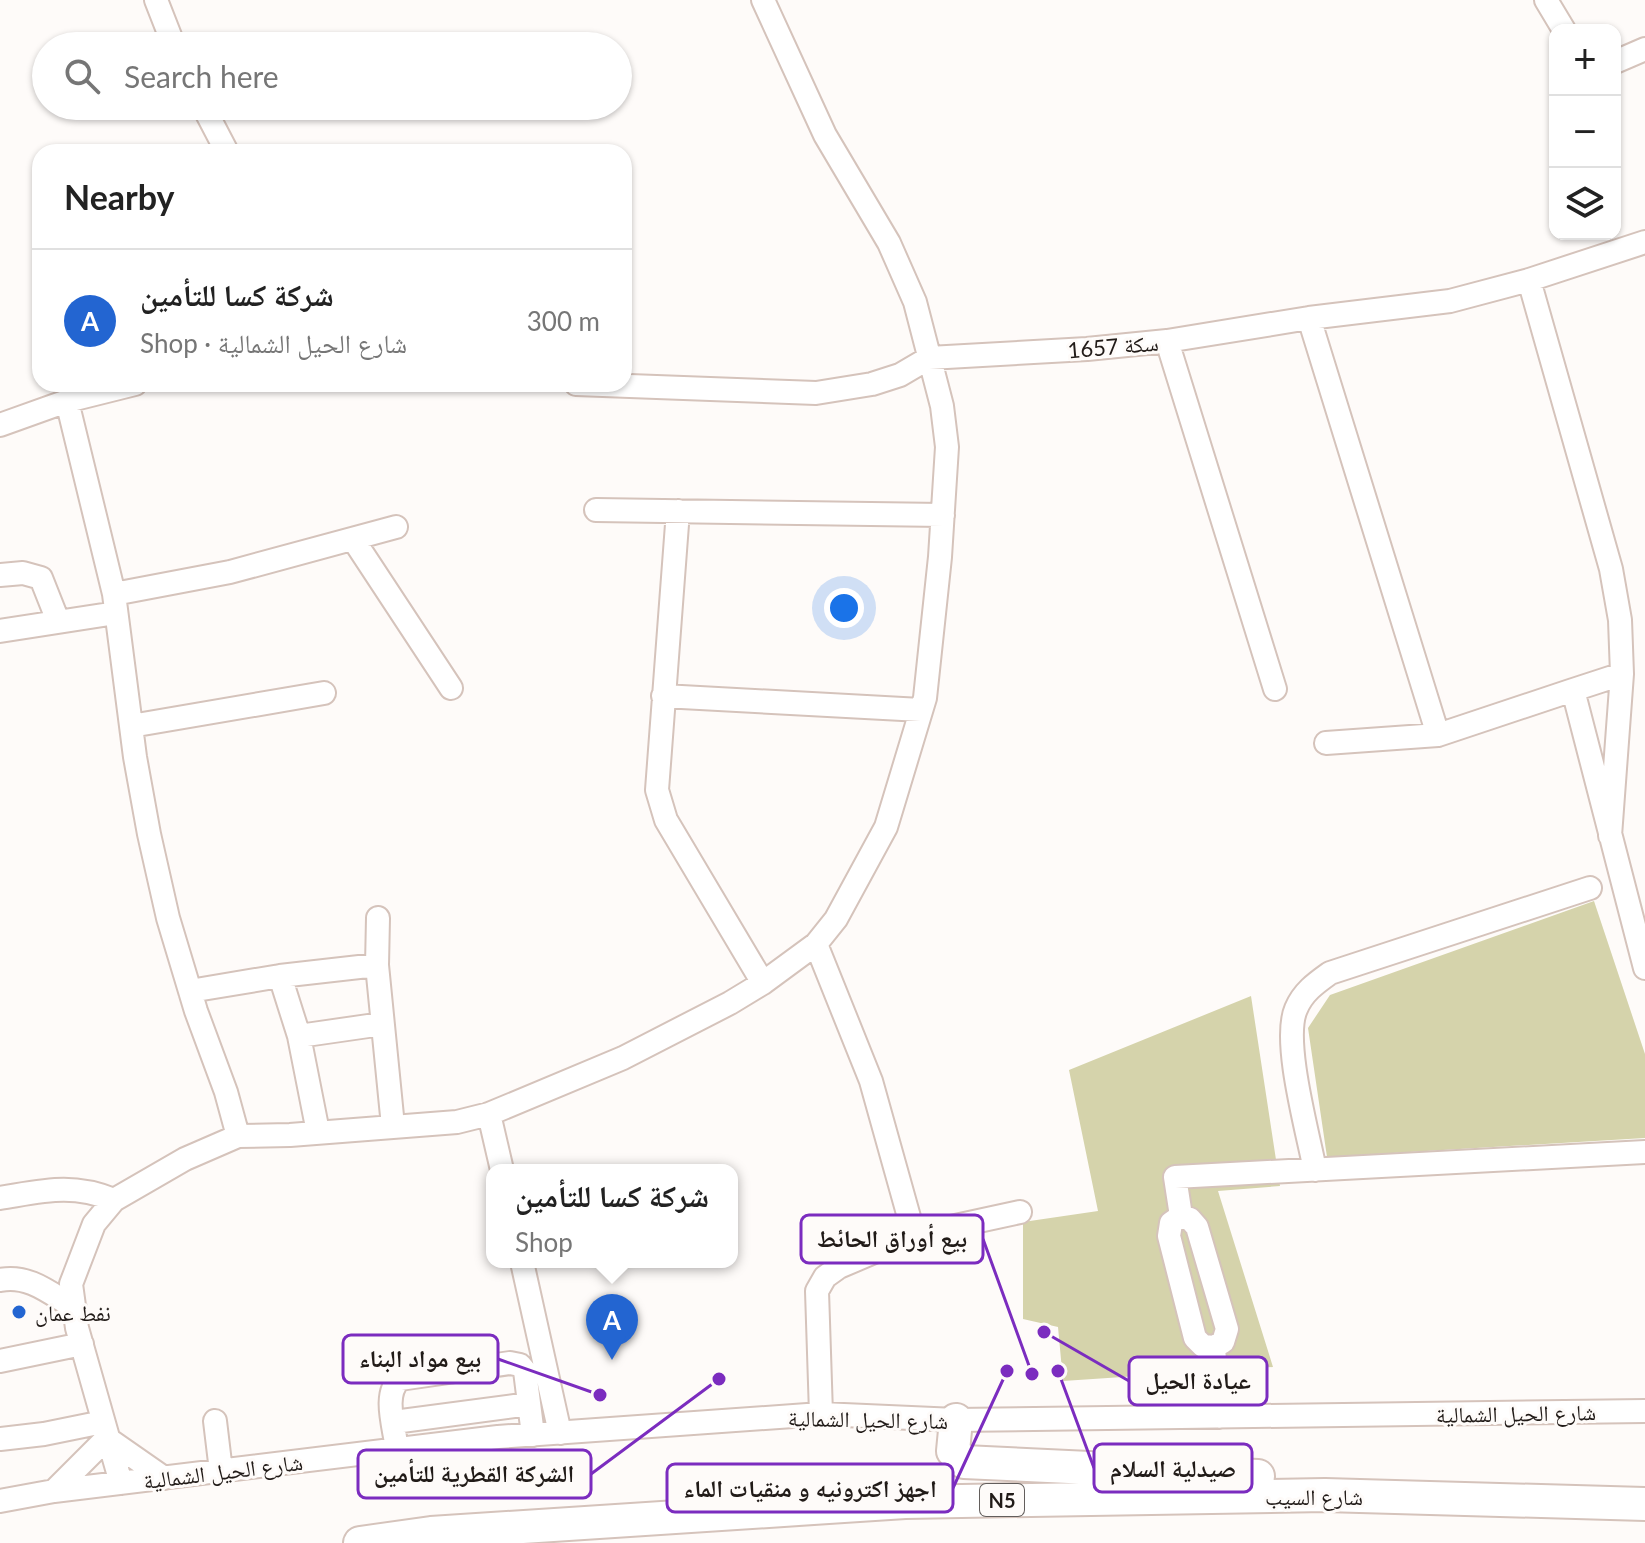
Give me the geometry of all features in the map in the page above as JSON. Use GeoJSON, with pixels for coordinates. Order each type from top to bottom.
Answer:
{"type":"FeatureCollection","features":[{"type":"Feature","properties":{"kind":"highway"},"geometry":{"type":"LineString","coordinates":[[956,1420],[953,1451],[964,1462],[1645,1491]]}},
{"type":"Feature","properties":{"kind":"highway","name":"شارع السيب"},"geometry":{"type":"LineString","coordinates":[[360,1543],[431,1533],[905,1502],[1325,1495],[1645,1504]]}},
{"type":"Feature","properties":{"kind":"street"},"geometry":{"type":"LineString","coordinates":[[156,0],[169,32]]}},
{"type":"Feature","properties":{"kind":"street"},"geometry":{"type":"LineString","coordinates":[[114,1484],[115,1454],[105,1430],[82,1344],[71,1284],[94,1224],[114,1200],[185,1159],[238,1136],[457,1122],[489,1114],[623,1058],[763,983],[816,944],[836,919],[886,827],[925,698],[947,447],[942,406],[915,302],[889,243],[825,135],[763,0]]}},
{"type":"Feature","properties":{"kind":"street"},"geometry":{"type":"LineString","coordinates":[[1546,0],[1560,24]]}},
{"type":"Feature","properties":{"kind":"street"},"geometry":{"type":"LineString","coordinates":[[1621,59],[1645,49]]}},
{"type":"Feature","properties":{"kind":"street"},"geometry":{"type":"LineString","coordinates":[[210,120],[223,144]]}},
{"type":"Feature","properties":{"kind":"street","name":"سكة 1657"},"geometry":{"type":"LineString","coordinates":[[632,386],[816,393],[872,384],[900,375],[929,358],[1167,341],[1309,318],[1450,301],[1529,280],[1645,242]]}},
{"type":"Feature","properties":{"kind":"street"},"geometry":{"type":"LineString","coordinates":[[1529,280],[1611,569],[1620,620],[1622,674],[1610,836]]}},
{"type":"Feature","properties":{"kind":"street"},"geometry":{"type":"LineString","coordinates":[[1309,318],[1438,735]]}},
{"type":"Feature","properties":{"kind":"street"},"geometry":{"type":"LineString","coordinates":[[1167,341],[1275,689]]}},
{"type":"Feature","properties":{"kind":"street"},"geometry":{"type":"LineString","coordinates":[[0,425],[67,401],[103,392]]}},
{"type":"Feature","properties":{"kind":"street"},"geometry":{"type":"LineString","coordinates":[[67,401],[115,604],[149,834],[168,918],[238,1136]]}},
{"type":"Feature","properties":{"kind":"street"},"geometry":{"type":"LineString","coordinates":[[596,510],[943,515]]}},
{"type":"Feature","properties":{"kind":"street"},"geometry":{"type":"LineString","coordinates":[[678,511],[657,790],[666,820],[763,983]]}},
{"type":"Feature","properties":{"kind":"street"},"geometry":{"type":"LineString","coordinates":[[0,631],[58,621],[396,527]]}},
{"type":"Feature","properties":{"kind":"street"},"geometry":{"type":"LineString","coordinates":[[353,539],[451,688]]}},
{"type":"Feature","properties":{"kind":"street"},"geometry":{"type":"LineString","coordinates":[[0,575],[23,573],[41,578],[58,621]]}},
{"type":"Feature","properties":{"kind":"street"},"geometry":{"type":"LineString","coordinates":[[1326,743],[1438,735],[1622,674]]}},
{"type":"Feature","properties":{"kind":"street"},"geometry":{"type":"LineString","coordinates":[[1573,690],[1645,968]]}},
{"type":"Feature","properties":{"kind":"street"},"geometry":{"type":"LineString","coordinates":[[131,726],[324,693]]}},
{"type":"Feature","properties":{"kind":"street"},"geometry":{"type":"LineString","coordinates":[[663,696],[921,710]]}},
{"type":"Feature","properties":{"kind":"street"},"geometry":{"type":"LineString","coordinates":[[1315,1170],[1291,1039],[1295,1010],[1310,988],[1330,973],[1590,888]]}},
{"type":"Feature","properties":{"kind":"street"},"geometry":{"type":"LineString","coordinates":[[378,918],[377,965],[393,1126]]}},
{"type":"Feature","properties":{"kind":"street"},"geometry":{"type":"LineString","coordinates":[[816,944],[871,1081],[914,1235]]}},
{"type":"Feature","properties":{"kind":"street"},"geometry":{"type":"LineString","coordinates":[[190,991],[280,976],[377,965]]}},
{"type":"Feature","properties":{"kind":"street"},"geometry":{"type":"LineString","coordinates":[[280,976],[299,1036],[318,1132]]}},
{"type":"Feature","properties":{"kind":"street"},"geometry":{"type":"LineString","coordinates":[[299,1036],[382,1024]]}},
{"type":"Feature","properties":{"kind":"street"},"geometry":{"type":"LineString","coordinates":[[489,1114],[501,1164]]}},
{"type":"Feature","properties":{"kind":"street"},"geometry":{"type":"LineString","coordinates":[[1181,1216],[1175,1177],[1645,1152]]}},
{"type":"Feature","properties":{"kind":"street"},"geometry":{"type":"LineString","coordinates":[[0,1198],[66,1188],[91,1191],[114,1200]]}},
{"type":"Feature","properties":{"kind":"street"},"geometry":{"type":"LineString","coordinates":[[821,1414],[817,1291],[825,1277],[839,1267],[914,1235],[1020,1212]]}},
{"type":"Feature","properties":{"kind":"street"},"geometry":{"type":"LineString","coordinates":[[1181,1216],[1190,1219],[1197,1227],[1227,1329],[1223,1342],[1214,1347],[1203,1346],[1195,1338],[1169,1236],[1171,1223],[1181,1216]]}},
{"type":"Feature","properties":{"kind":"street"},"geometry":{"type":"LineString","coordinates":[[523,1268],[560,1433]]}},
{"type":"Feature","properties":{"kind":"street"},"geometry":{"type":"LineString","coordinates":[[0,1280],[18,1278],[31,1282],[75,1308]]}},
{"type":"Feature","properties":{"kind":"street"},"geometry":{"type":"LineString","coordinates":[[0,1361],[82,1344]]}},
{"type":"Feature","properties":{"kind":"street"},"geometry":{"type":"LineString","coordinates":[[1214,1347],[1219,1417]]}},
{"type":"Feature","properties":{"kind":"street"},"geometry":{"type":"LineString","coordinates":[[397,1450],[390,1395],[393,1384],[400,1379],[510,1363],[520,1365],[525,1371],[533,1435]]}},
{"type":"Feature","properties":{"kind":"street"},"geometry":{"type":"LineString","coordinates":[[394,1422],[529,1404]]}},
{"type":"Feature","properties":{"kind":"street","name":"شارع الحيل الشمالية"},"geometry":{"type":"LineString","coordinates":[[0,1501],[54,1491],[533,1435],[821,1414],[956,1420],[1645,1411]]}},
{"type":"Feature","properties":{"kind":"street"},"geometry":{"type":"LineString","coordinates":[[215,1421],[221,1471]]}},
{"type":"Feature","properties":{"kind":"street"},"geometry":{"type":"LineString","coordinates":[[54,1491],[105,1430]]}},
{"type":"Feature","properties":{"kind":"street"},"geometry":{"type":"LineString","coordinates":[[0,1439],[105,1430],[164,1478]]}},
{"type":"Feature","properties":{"kind":"shaded area"},"geometry":{"type":"Polygon","coordinates":[[[1594,901],[1645,1054],[1645,1138],[1327,1157],[1308,1028],[1330,995],[1594,901]]]}},
{"type":"Feature","properties":{"kind":"shaded area"},"geometry":{"type":"Polygon","coordinates":[[[1251,996],[1280,1186],[1218,1191],[1273,1367],[1063,1381],[1058,1327],[1023,1319],[1023,1222],[1098,1211],[1069,1070],[1251,996]]]}},
{"type":"Feature","properties":{"kind":"place","name":"نفط عمان"},"geometry":{"type":"Point","coordinates":[19,1312]}},
{"type":"Feature","properties":{"kind":"place","name":"عيادة الحيل"},"geometry":{"type":"Point","coordinates":[1044,1332]}},
{"type":"Feature","properties":{"kind":"place","name":"شركة كسا للتأمين"},"geometry":{"type":"Point","coordinates":[612,1360]}},
{"type":"Feature","properties":{"kind":"place","name":"اجهز اكترونيه و منقيات الماء"},"geometry":{"type":"Point","coordinates":[1007,1371]}},
{"type":"Feature","properties":{"kind":"place","name":"صيدلية السلام"},"geometry":{"type":"Point","coordinates":[1058,1371]}},
{"type":"Feature","properties":{"kind":"place","name":"بيع أوراق الحائط"},"geometry":{"type":"Point","coordinates":[1032,1374]}},
{"type":"Feature","properties":{"kind":"place","name":"الشركة القطرية للتأمين"},"geometry":{"type":"Point","coordinates":[719,1379]}},
{"type":"Feature","properties":{"kind":"place","name":"بيع مواد البناء"},"geometry":{"type":"Point","coordinates":[600,1395]}}]}
